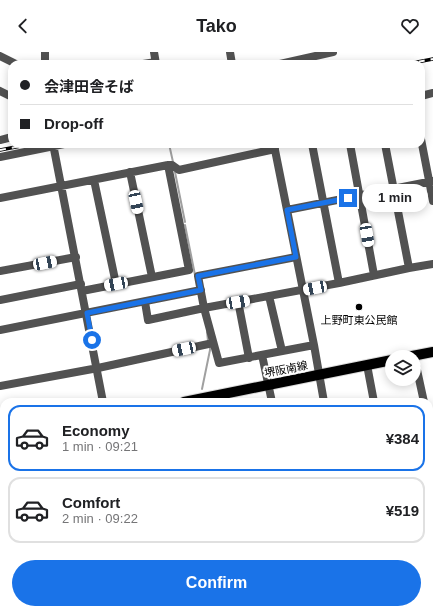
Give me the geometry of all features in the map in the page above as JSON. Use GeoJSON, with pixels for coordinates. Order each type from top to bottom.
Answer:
{"type":"FeatureCollection","features":[{"type":"Feature","properties":{"kind":"main road"},"geometry":{"type":"LineString","coordinates":[[421,354],[433,352]]}},
{"type":"Feature","properties":{"kind":"main road","name":"堺阪南線"},"geometry":{"type":"LineString","coordinates":[[204,398],[385,361]]}},
{"type":"Feature","properties":{"kind":"street"},"geometry":{"type":"LineString","coordinates":[[298,60],[333,52]]}},
{"type":"Feature","properties":{"kind":"street"},"geometry":{"type":"LineString","coordinates":[[0,157],[40,148]]}},
{"type":"Feature","properties":{"kind":"street"},"geometry":{"type":"LineString","coordinates":[[54,148],[98,368],[102,398]]}},
{"type":"Feature","properties":{"kind":"street"},"geometry":{"type":"LineString","coordinates":[[0,198],[168,165],[172,165],[179,170],[271,148]]}},
{"type":"Feature","properties":{"kind":"street"},"geometry":{"type":"LineString","coordinates":[[275,148],[323,398]]}},
{"type":"Feature","properties":{"kind":"street"},"geometry":{"type":"LineString","coordinates":[[313,148],[339,283]]}},
{"type":"Feature","properties":{"kind":"street"},"geometry":{"type":"LineString","coordinates":[[351,148],[374,275]]}},
{"type":"Feature","properties":{"kind":"street"},"geometry":{"type":"LineString","coordinates":[[386,148],[409,268]]}},
{"type":"Feature","properties":{"kind":"street"},"geometry":{"type":"LineString","coordinates":[[423,148],[431,181],[433,201]]}},
{"type":"Feature","properties":{"kind":"street"},"geometry":{"type":"LineString","coordinates":[[0,300],[82,287],[116,284],[189,270],[168,165]]}},
{"type":"Feature","properties":{"kind":"street"},"geometry":{"type":"LineString","coordinates":[[130,172],[152,277]]}},
{"type":"Feature","properties":{"kind":"street"},"geometry":{"type":"LineString","coordinates":[[94,180],[116,284]]}},
{"type":"Feature","properties":{"kind":"street"},"geometry":{"type":"LineString","coordinates":[[287,210],[431,181]]}},
{"type":"Feature","properties":{"kind":"street"},"geometry":{"type":"LineString","coordinates":[[0,271],[76,257]]}},
{"type":"Feature","properties":{"kind":"street"},"geometry":{"type":"LineString","coordinates":[[296,257],[198,276],[204,308],[219,363],[314,345]]}},
{"type":"Feature","properties":{"kind":"street"},"geometry":{"type":"LineString","coordinates":[[145,302],[148,320],[433,264]]}},
{"type":"Feature","properties":{"kind":"street"},"geometry":{"type":"LineString","coordinates":[[0,330],[201,290]]}},
{"type":"Feature","properties":{"kind":"street"},"geometry":{"type":"LineString","coordinates":[[269,296],[282,351]]}},
{"type":"Feature","properties":{"kind":"street"},"geometry":{"type":"LineString","coordinates":[[238,302],[249,358]]}},
{"type":"Feature","properties":{"kind":"street"},"geometry":{"type":"LineString","coordinates":[[0,386],[98,368],[214,343]]}},
{"type":"Feature","properties":{"kind":"street"},"geometry":{"type":"LineString","coordinates":[[262,355],[271,398]]}},
{"type":"Feature","properties":{"kind":"street"},"geometry":{"type":"LineString","coordinates":[[367,365],[373,398]]}},
{"type":"Feature","properties":{"kind":"street"},"geometry":{"type":"LineString","coordinates":[[419,386],[423,398]]}},
{"type":"Feature","properties":{"kind":"waterway"},"geometry":{"type":"LineString","coordinates":[[170,148],[173,162]]}},
{"type":"Feature","properties":{"kind":"waterway"},"geometry":{"type":"LineString","coordinates":[[175,172],[185,222]]}},
{"type":"Feature","properties":{"kind":"waterway"},"geometry":{"type":"LineString","coordinates":[[185,225],[195,275]]}},
{"type":"Feature","properties":{"kind":"waterway"},"geometry":{"type":"LineString","coordinates":[[207,332],[208,341]]}},
{"type":"Feature","properties":{"kind":"waterway"},"geometry":{"type":"LineString","coordinates":[[202,389],[210,346]]}},
{"type":"Feature","properties":{"kind":"railway"},"geometry":{"type":"LineString","coordinates":[[425,61],[433,59]]}},
{"type":"Feature","properties":{"kind":"railway"},"geometry":{"type":"LineString","coordinates":[[0,150],[10,148]]}},
{"type":"Feature","properties":{"kind":"place","name":"上野町東公民館"},"geometry":{"type":"Point","coordinates":[359,307]}},
{"type":"Feature","properties":{"kind":"route"},"geometry":{"type":"LineString","coordinates":[[92,340],[87,313],[201,290],[198,276],[296,257],[287,210],[348,198]]}}]}
